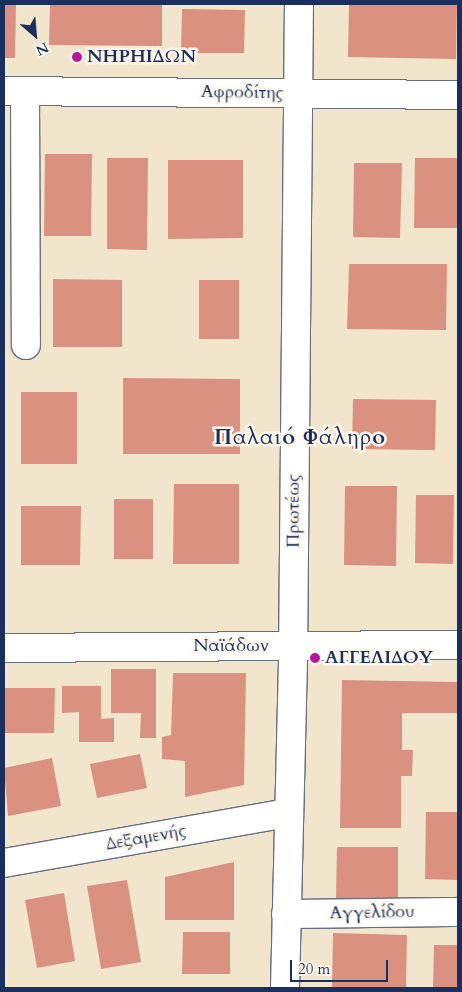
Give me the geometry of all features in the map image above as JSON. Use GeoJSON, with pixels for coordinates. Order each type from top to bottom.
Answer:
{"type":"FeatureCollection","features":[{"type":"Feature","properties":{"kind":"street","name":"Πρωτέως"},"geometry":{"type":"LineString","coordinates":[[285,988],[293,646],[299,4]]}},
{"type":"Feature","properties":{"kind":"street","name":"Αφροδίτης"},"geometry":{"type":"LineString","coordinates":[[26,345],[15,91],[458,95]]}},
{"type":"Feature","properties":{"kind":"street","name":"Ναϊάδων"},"geometry":{"type":"LineString","coordinates":[[4,648],[458,645]]}},
{"type":"Feature","properties":{"kind":"street","name":"Δεξαμενής"},"geometry":{"type":"LineString","coordinates":[[4,862],[288,813]]}},
{"type":"Feature","properties":{"kind":"street","name":"Αγγελίδου"},"geometry":{"type":"LineString","coordinates":[[286,914],[458,912]]}},
{"type":"Feature","properties":{"kind":"building"},"geometry":{"type":"Polygon","coordinates":[[[4,4],[16,4],[15,58],[4,58],[4,4]]]}},
{"type":"Feature","properties":{"kind":"building"},"geometry":{"type":"Polygon","coordinates":[[[50,4],[162,4],[162,46],[49,45],[50,4]]]}},
{"type":"Feature","properties":{"kind":"building"},"geometry":{"type":"Polygon","coordinates":[[[349,4],[457,4],[456,59],[348,57],[349,4]]]}},
{"type":"Feature","properties":{"kind":"building"},"geometry":{"type":"Polygon","coordinates":[[[182,9],[245,10],[244,53],[181,53],[182,9]]]}},
{"type":"Feature","properties":{"kind":"building"},"geometry":{"type":"Polygon","coordinates":[[[45,154],[92,154],[91,236],[44,236],[45,154]]]}},
{"type":"Feature","properties":{"kind":"building"},"geometry":{"type":"Polygon","coordinates":[[[107,158],[148,158],[147,250],[107,249],[107,158]]]}},
{"type":"Feature","properties":{"kind":"building"},"geometry":{"type":"Polygon","coordinates":[[[415,158],[458,158],[458,228],[414,228],[415,158]]]}},
{"type":"Feature","properties":{"kind":"building"},"geometry":{"type":"Polygon","coordinates":[[[168,160],[243,160],[243,238],[168,239],[168,160]]]}},
{"type":"Feature","properties":{"kind":"building"},"geometry":{"type":"Polygon","coordinates":[[[354,163],[402,163],[400,238],[353,237],[354,163]]]}},
{"type":"Feature","properties":{"kind":"building"},"geometry":{"type":"Polygon","coordinates":[[[349,264],[447,264],[446,330],[347,329],[349,264]]]}},
{"type":"Feature","properties":{"kind":"building"},"geometry":{"type":"Polygon","coordinates":[[[53,279],[122,280],[122,347],[53,347],[53,279]]]}},
{"type":"Feature","properties":{"kind":"building"},"geometry":{"type":"Polygon","coordinates":[[[199,280],[239,280],[239,339],[199,339],[199,280]]]}},
{"type":"Feature","properties":{"kind":"building"},"geometry":{"type":"Polygon","coordinates":[[[123,378],[240,379],[240,454],[123,454],[123,378]]]}},
{"type":"Feature","properties":{"kind":"building"},"geometry":{"type":"Polygon","coordinates":[[[21,392],[77,392],[77,464],[21,464],[21,392]]]}},
{"type":"Feature","properties":{"kind":"building"},"geometry":{"type":"Polygon","coordinates":[[[353,399],[436,400],[435,450],[352,449],[353,399]]]}},
{"type":"Feature","properties":{"kind":"building"},"geometry":{"type":"Polygon","coordinates":[[[174,484],[239,484],[239,564],[173,564],[174,484]]]}},
{"type":"Feature","properties":{"kind":"building"},"geometry":{"type":"Polygon","coordinates":[[[345,486],[397,486],[396,566],[344,565],[345,486]]]}},
{"type":"Feature","properties":{"kind":"building"},"geometry":{"type":"Polygon","coordinates":[[[416,495],[454,495],[453,564],[415,563],[416,495]]]}},
{"type":"Feature","properties":{"kind":"building"},"geometry":{"type":"Polygon","coordinates":[[[114,499],[153,499],[153,559],[114,559],[114,499]]]}},
{"type":"Feature","properties":{"kind":"building"},"geometry":{"type":"Polygon","coordinates":[[[21,506],[81,506],[80,565],[21,565],[21,506]]]}},
{"type":"Feature","properties":{"kind":"building"},"geometry":{"type":"Polygon","coordinates":[[[111,669],[156,669],[156,738],[140,738],[141,713],[111,713],[111,669]]]}},
{"type":"Feature","properties":{"kind":"building"},"geometry":{"type":"Polygon","coordinates":[[[173,673],[246,673],[244,785],[185,797],[185,761],[162,759],[162,737],[171,735],[173,673]]]}},
{"type":"Feature","properties":{"kind":"building"},"geometry":{"type":"Polygon","coordinates":[[[342,680],[458,682],[458,713],[402,713],[402,750],[413,750],[412,776],[401,776],[401,828],[340,828],[342,680]]]}},
{"type":"Feature","properties":{"kind":"building"},"geometry":{"type":"Polygon","coordinates":[[[62,686],[101,686],[101,719],[114,718],[114,742],[79,742],[79,712],[62,713],[62,686]]]}},
{"type":"Feature","properties":{"kind":"building"},"geometry":{"type":"Polygon","coordinates":[[[4,688],[55,688],[54,733],[4,733],[4,688]]]}},
{"type":"Feature","properties":{"kind":"building"},"geometry":{"type":"Polygon","coordinates":[[[140,754],[147,788],[97,798],[90,764],[140,754]]]}},
{"type":"Feature","properties":{"kind":"building"},"geometry":{"type":"Polygon","coordinates":[[[52,758],[61,806],[8,816],[4,768],[52,758]]]}},
{"type":"Feature","properties":{"kind":"building"},"geometry":{"type":"Polygon","coordinates":[[[426,812],[458,812],[458,880],[425,879],[426,812]]]}},
{"type":"Feature","properties":{"kind":"building"},"geometry":{"type":"Polygon","coordinates":[[[337,847],[398,847],[398,899],[336,898],[337,847]]]}},
{"type":"Feature","properties":{"kind":"building"},"geometry":{"type":"Polygon","coordinates":[[[234,862],[234,920],[165,920],[165,877],[234,862]]]}},
{"type":"Feature","properties":{"kind":"building"},"geometry":{"type":"Polygon","coordinates":[[[127,880],[141,962],[101,969],[87,886],[127,880]]]}},
{"type":"Feature","properties":{"kind":"building"},"geometry":{"type":"Polygon","coordinates":[[[64,893],[75,961],[37,968],[25,900],[64,893]]]}},
{"type":"Feature","properties":{"kind":"building"},"geometry":{"type":"Polygon","coordinates":[[[183,932],[230,932],[230,974],[182,974],[183,932]]]}},
{"type":"Feature","properties":{"kind":"building"},"geometry":{"type":"Polygon","coordinates":[[[333,933],[407,935],[406,988],[332,988],[333,933]]]}},
{"type":"Feature","properties":{"kind":"building"},"geometry":{"type":"Polygon","coordinates":[[[434,945],[458,945],[458,988],[433,988],[434,945]]]}},
{"type":"Feature","properties":{"kind":"place","name":"ΝΗΡΗΙΔΩΝ"},"geometry":{"type":"Point","coordinates":[77,57]}},
{"type":"Feature","properties":{"kind":"place","name":"ΑΓΓΕΛΙΔΟΥ"},"geometry":{"type":"Point","coordinates":[315,658]}},
{"type":"Feature","properties":{"kind":"district","name":"Παλαιό Φάληρο"},"geometry":{"type":"Point","coordinates":[300,438]}}]}
